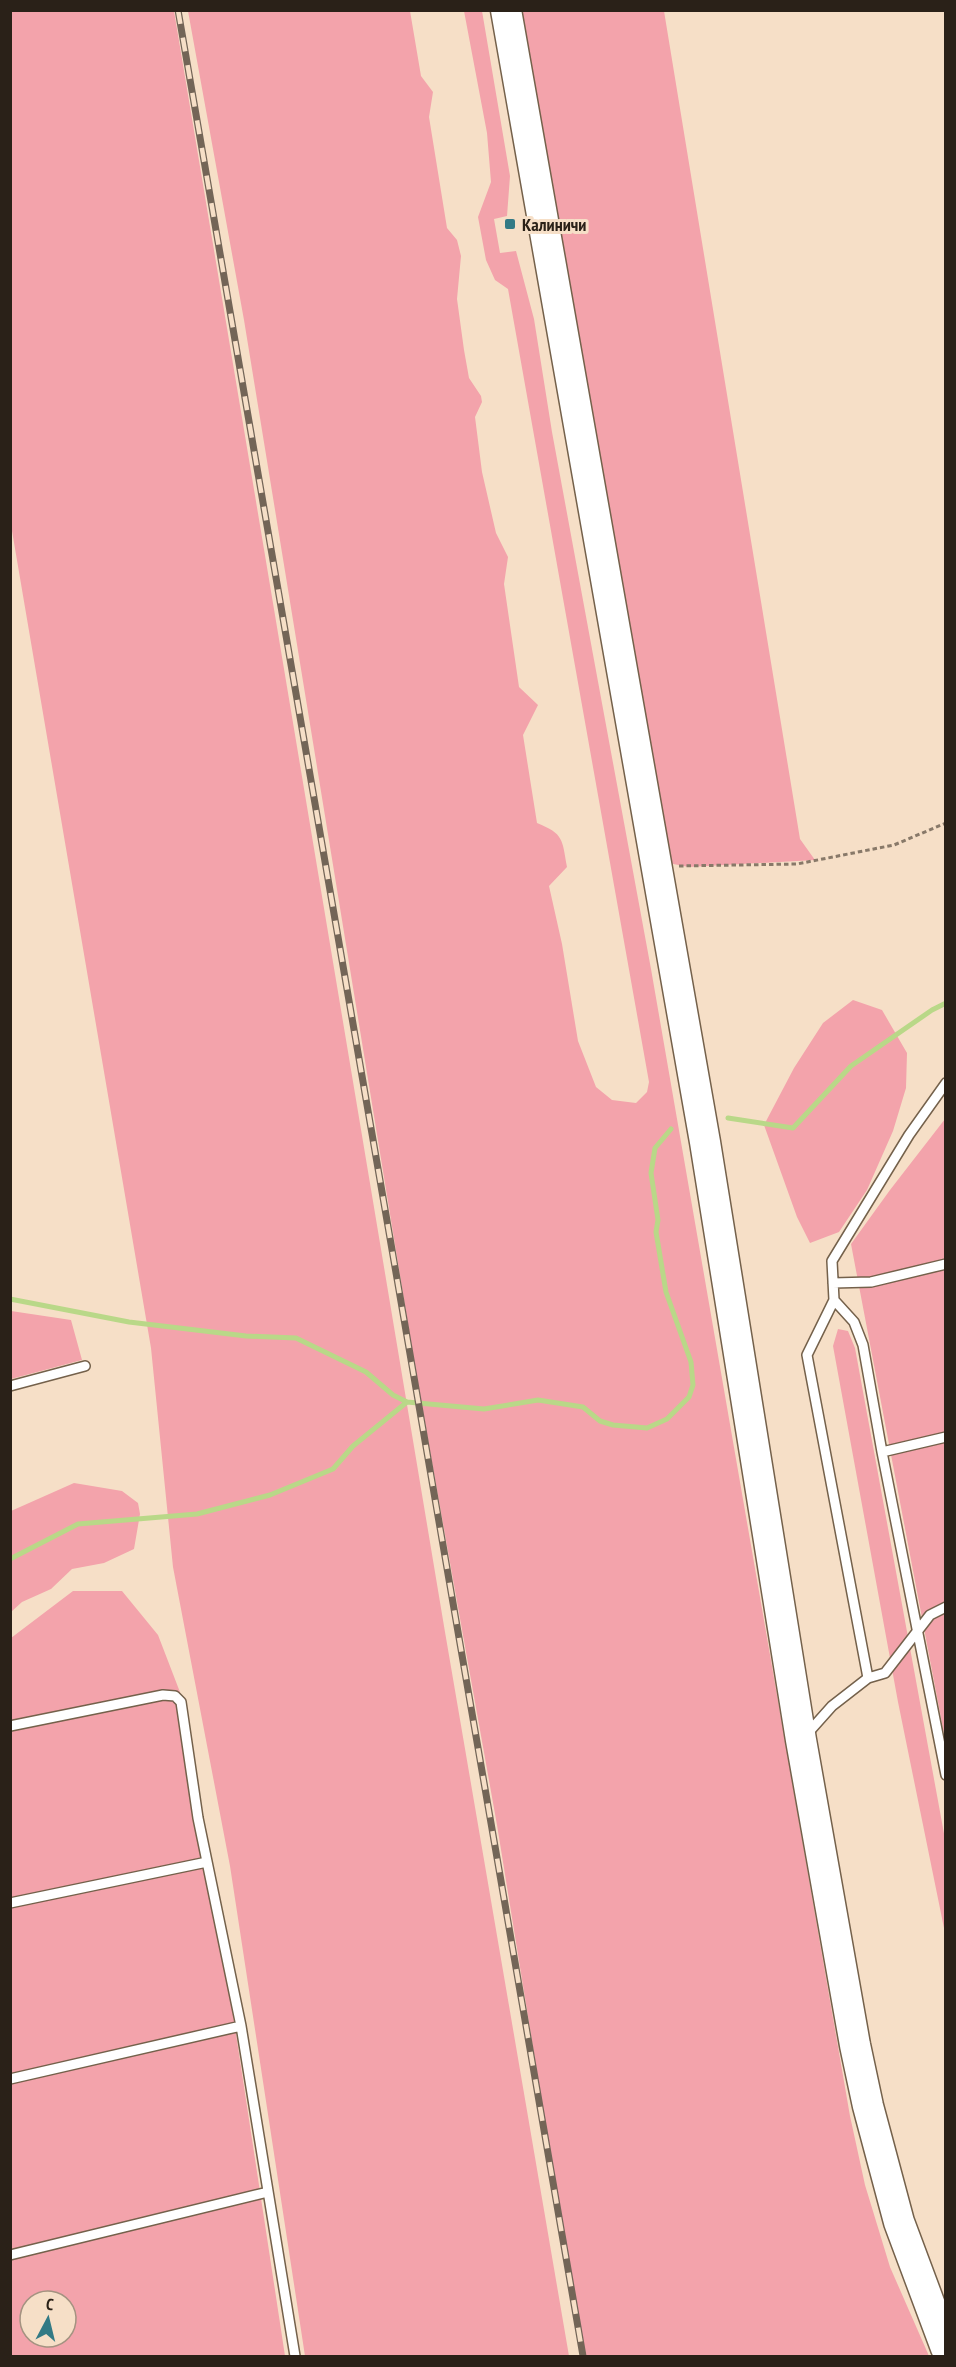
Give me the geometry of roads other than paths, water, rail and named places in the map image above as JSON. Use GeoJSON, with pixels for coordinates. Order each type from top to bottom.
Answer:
{"type":"FeatureCollection","features":[{"type":"Feature","properties":{"kind":"main road"},"geometry":{"type":"LineString","coordinates":[[506,10],[707,1154],[801,1740],[868,2106],[899,2222],[945,2348]]}},
{"type":"Feature","properties":{"kind":"lane"},"geometry":{"type":"LineString","coordinates":[[868,1678],[807,1355],[834,1300],[832,1261],[909,1135],[945,1083]]}},
{"type":"Feature","properties":{"kind":"lane"},"geometry":{"type":"LineString","coordinates":[[833,1283],[871,1282],[945,1264]]}},
{"type":"Feature","properties":{"kind":"lane"},"geometry":{"type":"LineString","coordinates":[[834,1300],[854,1322],[863,1345],[945,1775]]}},
{"type":"Feature","properties":{"kind":"lane"},"geometry":{"type":"LineString","coordinates":[[10,1386],[85,1366]]}},
{"type":"Feature","properties":{"kind":"lane"},"geometry":{"type":"LineString","coordinates":[[882,1452],[945,1437]]}},
{"type":"Feature","properties":{"kind":"lane"},"geometry":{"type":"LineString","coordinates":[[801,1740],[832,1706],[868,1678],[885,1673],[930,1615],[945,1607]]}},
{"type":"Feature","properties":{"kind":"lane"},"geometry":{"type":"LineString","coordinates":[[10,1726],[163,1695],[175,1696],[181,1702],[198,1818],[241,2026],[295,2356]]}},
{"type":"Feature","properties":{"kind":"lane"},"geometry":{"type":"LineString","coordinates":[[10,1903],[207,1862]]}},
{"type":"Feature","properties":{"kind":"lane"},"geometry":{"type":"LineString","coordinates":[[10,2079],[241,2026]]}},
{"type":"Feature","properties":{"kind":"lane"},"geometry":{"type":"LineString","coordinates":[[10,2255],[268,2192]]}},
{"type":"Feature","properties":{"kind":"waterway"},"geometry":{"type":"LineString","coordinates":[[728,1118],[793,1128],[851,1066],[932,1010],[946,1003]]}},
{"type":"Feature","properties":{"kind":"waterway"},"geometry":{"type":"LineString","coordinates":[[10,1299],[129,1322],[246,1336],[296,1338],[366,1372],[393,1395],[407,1402],[484,1409],[538,1400],[583,1407],[600,1421],[613,1425],[647,1428],[667,1419],[689,1397],[693,1385],[691,1362],[666,1292],[656,1232],[658,1220],[651,1173],[655,1148],[671,1129]]}},
{"type":"Feature","properties":{"kind":"waterway"},"geometry":{"type":"LineString","coordinates":[[10,1559],[78,1524],[197,1514],[270,1495],[333,1469],[353,1446],[407,1402]]}},
{"type":"Feature","properties":{"kind":"railway"},"geometry":{"type":"LineString","coordinates":[[178,10],[583,2356]]}},
{"type":"Feature","properties":{"kind":"place","name":"Калиничи"},"geometry":{"type":"Point","coordinates":[510,224]}}]}
